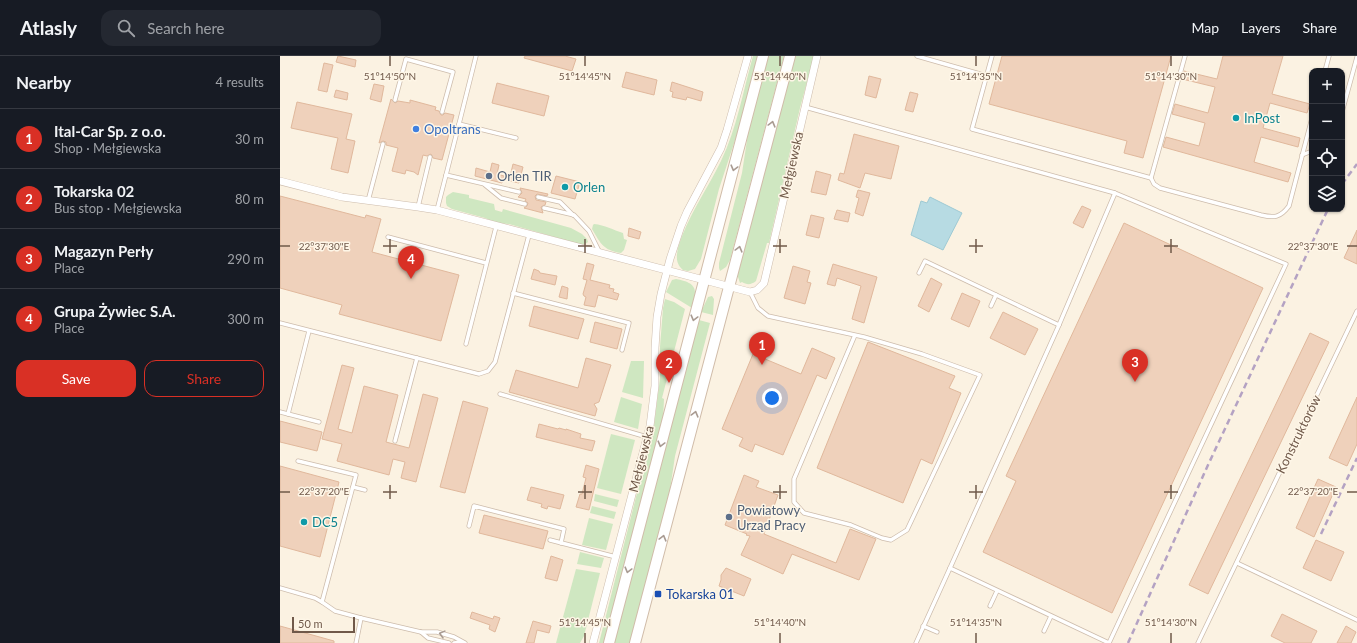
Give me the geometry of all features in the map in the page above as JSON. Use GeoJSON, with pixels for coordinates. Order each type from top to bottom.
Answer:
{"type":"FeatureCollection","features":[{"type":"Feature","properties":{"kind":"main road","name":"Mełgiewska"},"geometry":{"type":"LineString","coordinates":[[609,643],[763,56]]}},
{"type":"Feature","properties":{"kind":"main road"},"geometry":{"type":"LineString","coordinates":[[636,642],[790,56]]}},
{"type":"Feature","properties":{"kind":"street","name":"Mełgiewska"},"geometry":{"type":"LineString","coordinates":[[593,643],[652,415],[657,317],[667,271],[681,226],[721,148],[748,56]]}},
{"type":"Feature","properties":{"kind":"street","name":"Mełgiewska"},"geometry":{"type":"LineString","coordinates":[[750,292],[757,290],[764,283],[817,56]]}},
{"type":"Feature","properties":{"kind":"street"},"geometry":{"type":"LineString","coordinates":[[280,182],[342,197],[437,210],[496,227],[750,292]]}},
{"type":"Feature","properties":{"kind":"lane"},"geometry":{"type":"LineString","coordinates":[[437,210],[476,56]]}},
{"type":"Feature","properties":{"kind":"lane"},"geometry":{"type":"LineString","coordinates":[[917,56],[987,76]]}},
{"type":"Feature","properties":{"kind":"lane"},"geometry":{"type":"LineString","coordinates":[[992,56],[972,129],[1150,178],[1154,184],[1160,188],[1260,215],[1270,217],[1278,216],[1284,212],[1288,206],[1309,129]]}},
{"type":"Feature","properties":{"kind":"lane"},"geometry":{"type":"LineString","coordinates":[[1150,178],[1185,56]]}},
{"type":"Feature","properties":{"kind":"lane"},"geometry":{"type":"LineString","coordinates":[[1326,68],[1329,56]]}},
{"type":"Feature","properties":{"kind":"lane"},"geometry":{"type":"LineString","coordinates":[[1344,104],[1357,57]]}},
{"type":"Feature","properties":{"kind":"lane"},"geometry":{"type":"LineString","coordinates":[[395,100],[406,59],[453,72],[442,112]]}},
{"type":"Feature","properties":{"kind":"lane"},"geometry":{"type":"LineString","coordinates":[[804,107],[1115,193],[1286,264],[1109,643],[950,568]]}},
{"type":"Feature","properties":{"kind":"lane"},"geometry":{"type":"LineString","coordinates":[[459,124],[516,138]]}},
{"type":"Feature","properties":{"kind":"lane"},"geometry":{"type":"LineString","coordinates":[[368,201],[383,144]]}},
{"type":"Feature","properties":{"kind":"lane"},"geometry":{"type":"LineString","coordinates":[[1302,155],[1309,152]]}},
{"type":"Feature","properties":{"kind":"lane"},"geometry":{"type":"LineString","coordinates":[[418,207],[430,157]]}},
{"type":"Feature","properties":{"kind":"lane"},"geometry":{"type":"LineString","coordinates":[[446,175],[519,192]]}},
{"type":"Feature","properties":{"kind":"lane"},"geometry":{"type":"LineString","coordinates":[[483,184],[501,198],[525,204]]}},
{"type":"Feature","properties":{"kind":"lane"},"geometry":{"type":"LineString","coordinates":[[916,643],[1059,325],[1115,193]]}},
{"type":"Feature","properties":{"kind":"lane"},"geometry":{"type":"LineString","coordinates":[[538,197],[560,202],[589,231],[600,254]]}},
{"type":"Feature","properties":{"kind":"lane"},"geometry":{"type":"LineString","coordinates":[[544,208],[574,215]]}},
{"type":"Feature","properties":{"kind":"lane"},"geometry":{"type":"LineString","coordinates":[[466,344],[496,227]]}},
{"type":"Feature","properties":{"kind":"lane"},"geometry":{"type":"LineString","coordinates":[[280,324],[479,374],[488,371],[495,362],[529,235]]}},
{"type":"Feature","properties":{"kind":"lane"},"geometry":{"type":"LineString","coordinates":[[388,237],[486,263]]}},
{"type":"Feature","properties":{"kind":"lane"},"geometry":{"type":"LineString","coordinates":[[919,273],[925,261],[1059,325]]}},
{"type":"Feature","properties":{"kind":"lane"},"geometry":{"type":"LineString","coordinates":[[750,292],[758,308],[768,316],[855,335],[922,354],[980,375],[907,530],[890,540],[851,525],[804,513],[794,502],[794,479],[855,335]]}},
{"type":"Feature","properties":{"kind":"lane"},"geometry":{"type":"LineString","coordinates":[[514,293],[629,323],[622,350]]}},
{"type":"Feature","properties":{"kind":"lane"},"geometry":{"type":"LineString","coordinates":[[991,306],[996,295]]}},
{"type":"Feature","properties":{"kind":"lane","name":"Konstruktorów"},"geometry":{"type":"LineString","coordinates":[[1198,643],[1357,311]]}},
{"type":"Feature","properties":{"kind":"lane"},"geometry":{"type":"LineString","coordinates":[[288,414],[310,331]]}},
{"type":"Feature","properties":{"kind":"lane"},"geometry":{"type":"LineString","coordinates":[[395,441],[417,358]]}},
{"type":"Feature","properties":{"kind":"lane"},"geometry":{"type":"LineString","coordinates":[[500,394],[647,437]]}},
{"type":"Feature","properties":{"kind":"lane"},"geometry":{"type":"LineString","coordinates":[[280,412],[319,422]]}},
{"type":"Feature","properties":{"kind":"lane"},"geometry":{"type":"LineString","coordinates":[[298,461],[356,476],[322,602]]}},
{"type":"Feature","properties":{"kind":"lane"},"geometry":{"type":"LineString","coordinates":[[353,487],[365,490]]}},
{"type":"Feature","properties":{"kind":"lane"},"geometry":{"type":"LineString","coordinates":[[469,526],[474,506],[564,529],[561,543]]}},
{"type":"Feature","properties":{"kind":"lane"},"geometry":{"type":"LineString","coordinates":[[550,540],[616,557]]}},
{"type":"Feature","properties":{"kind":"lane"},"geometry":{"type":"LineString","coordinates":[[1237,563],[1357,620]]}},
{"type":"Feature","properties":{"kind":"lane"},"geometry":{"type":"LineString","coordinates":[[280,588],[315,598],[335,611],[421,632],[437,632],[454,637],[464,643]]}},
{"type":"Feature","properties":{"kind":"lane"},"geometry":{"type":"LineString","coordinates":[[990,606],[998,591]]}},
{"type":"Feature","properties":{"kind":"lane"},"geometry":{"type":"LineString","coordinates":[[1044,631],[1051,616]]}},
{"type":"Feature","properties":{"kind":"lane"},"geometry":{"type":"LineString","coordinates":[[356,643],[361,618]]}},
{"type":"Feature","properties":{"kind":"lane"},"geometry":{"type":"LineString","coordinates":[[924,626],[937,632]]}},
{"type":"Feature","properties":{"kind":"lane"},"geometry":{"type":"LineString","coordinates":[[421,632],[428,638],[449,643]]}},
{"type":"Feature","properties":{"kind":"lane"},"geometry":{"type":"LineString","coordinates":[[454,643],[464,643]]}},
{"type":"Feature","properties":{"kind":"green space"},"geometry":{"type":"Polygon","coordinates":[[[753,56],[758,56],[738,131],[719,189],[701,259],[695,269],[688,271],[683,270],[677,260],[678,248],[687,225],[716,172],[727,148],[736,123],[753,56]]]}},
{"type":"Feature","properties":{"kind":"green space"},"geometry":{"type":"Polygon","coordinates":[[[768,56],[784,56],[730,260],[726,267],[720,271],[719,263],[742,173],[749,127],[768,56]]]}},
{"type":"Feature","properties":{"kind":"green space"},"geometry":{"type":"Polygon","coordinates":[[[796,56],[814,56],[800,108],[769,243],[767,243],[756,281],[749,284],[742,282],[740,283],[737,274],[789,74],[796,56]]]}},
{"type":"Feature","properties":{"kind":"green space"},"geometry":{"type":"Polygon","coordinates":[[[453,192],[469,195],[469,198],[494,204],[495,210],[502,212],[503,209],[571,228],[582,234],[588,242],[585,244],[579,244],[509,224],[496,223],[485,218],[452,209],[447,206],[446,197],[453,192]]]}},
{"type":"Feature","properties":{"kind":"green space"},"geometry":{"type":"Polygon","coordinates":[[[594,224],[605,226],[623,233],[624,239],[627,240],[624,250],[621,253],[615,252],[603,246],[592,229],[594,224]]]}},
{"type":"Feature","properties":{"kind":"green space"},"geometry":{"type":"Polygon","coordinates":[[[676,279],[692,285],[694,288],[695,296],[692,308],[666,292],[672,280],[676,279]]]}},
{"type":"Feature","properties":{"kind":"green space"},"geometry":{"type":"Polygon","coordinates":[[[712,296],[714,299],[713,315],[701,312],[708,297],[712,296]]]}},
{"type":"Feature","properties":{"kind":"green space"},"geometry":{"type":"Polygon","coordinates":[[[665,299],[674,302],[685,309],[662,398],[664,399],[663,421],[604,643],[599,643],[654,426],[660,378],[660,347],[665,299]]]}},
{"type":"Feature","properties":{"kind":"green space"},"geometry":{"type":"Polygon","coordinates":[[[699,320],[710,323],[675,456],[670,490],[630,643],[614,643],[699,320]]]}},
{"type":"Feature","properties":{"kind":"green space"},"geometry":{"type":"Polygon","coordinates":[[[631,361],[644,361],[643,398],[622,392],[631,361]]]}},
{"type":"Feature","properties":{"kind":"green space"},"geometry":{"type":"Polygon","coordinates":[[[621,397],[642,404],[638,429],[614,422],[621,397]]]}},
{"type":"Feature","properties":{"kind":"green space"},"geometry":{"type":"Polygon","coordinates":[[[611,434],[635,440],[621,494],[597,488],[611,434]]]}},
{"type":"Feature","properties":{"kind":"green space"},"geometry":{"type":"Polygon","coordinates":[[[595,494],[619,500],[617,507],[594,501],[595,494]]]}},
{"type":"Feature","properties":{"kind":"green space"},"geometry":{"type":"Polygon","coordinates":[[[592,506],[616,512],[614,519],[590,513],[592,506]]]}},
{"type":"Feature","properties":{"kind":"green space"},"geometry":{"type":"Polygon","coordinates":[[[589,518],[613,524],[606,550],[582,545],[589,518]]]}},
{"type":"Feature","properties":{"kind":"green space"},"geometry":{"type":"Polygon","coordinates":[[[580,552],[604,558],[601,568],[577,564],[580,552]]]}},
{"type":"Feature","properties":{"kind":"green space"},"geometry":{"type":"Polygon","coordinates":[[[576,569],[600,573],[584,636],[580,643],[556,643],[576,569]]]}},
{"type":"Feature","properties":{"kind":"water"},"geometry":{"type":"Polygon","coordinates":[[[930,197],[962,213],[943,250],[911,235],[921,201],[927,203],[930,197]]]}},
{"type":"Feature","properties":{"kind":"building"},"geometry":{"type":"Polygon","coordinates":[[[338,56],[356,60],[355,67],[336,62],[338,56]]]}},
{"type":"Feature","properties":{"kind":"building"},"geometry":{"type":"Polygon","coordinates":[[[525,56],[565,56],[576,59],[572,71],[524,58],[525,56]]]}},
{"type":"Feature","properties":{"kind":"building"},"geometry":{"type":"Polygon","coordinates":[[[1002,56],[1171,56],[1143,158],[1124,153],[1127,141],[989,104],[1002,56]]]}},
{"type":"Feature","properties":{"kind":"building","name":"InPost"},"geometry":{"type":"Polygon","coordinates":[[[1223,56],[1283,56],[1272,94],[1309,104],[1309,107],[1307,113],[1270,103],[1263,128],[1300,138],[1298,147],[1261,137],[1254,162],[1291,173],[1288,182],[1163,147],[1166,137],[1199,146],[1205,123],[1172,114],[1175,104],[1208,113],[1215,87],[1182,79],[1184,71],[1217,79],[1223,56]]]}},
{"type":"Feature","properties":{"kind":"building"},"geometry":{"type":"Polygon","coordinates":[[[324,63],[333,65],[327,92],[318,90],[324,63]]]}},
{"type":"Feature","properties":{"kind":"building"},"geometry":{"type":"Polygon","coordinates":[[[626,72],[657,80],[654,95],[622,87],[626,72]]]}},
{"type":"Feature","properties":{"kind":"building"},"geometry":{"type":"Polygon","coordinates":[[[869,76],[881,79],[876,98],[865,95],[869,76]]]}},
{"type":"Feature","properties":{"kind":"building"},"geometry":{"type":"Polygon","coordinates":[[[672,82],[703,92],[701,101],[687,97],[686,100],[672,97],[673,92],[670,91],[672,82]]]}},
{"type":"Feature","properties":{"kind":"building"},"geometry":{"type":"Polygon","coordinates":[[[497,83],[549,96],[544,116],[492,103],[497,83]]]}},
{"type":"Feature","properties":{"kind":"building"},"geometry":{"type":"Polygon","coordinates":[[[374,84],[384,86],[381,102],[370,99],[374,84]]]}},
{"type":"Feature","properties":{"kind":"building"},"geometry":{"type":"Polygon","coordinates":[[[336,90],[348,93],[347,100],[334,97],[336,90]]]}},
{"type":"Feature","properties":{"kind":"building"},"geometry":{"type":"Polygon","coordinates":[[[910,92],[918,94],[913,112],[905,110],[910,92]]]}},
{"type":"Feature","properties":{"kind":"building"},"geometry":{"type":"Polygon","coordinates":[[[391,99],[395,103],[398,101],[410,103],[410,100],[436,107],[435,110],[439,111],[441,115],[445,113],[454,115],[442,160],[433,158],[431,154],[427,156],[423,155],[418,175],[414,172],[406,170],[405,174],[392,171],[398,148],[386,145],[386,142],[383,141],[379,143],[391,99]]]}},
{"type":"Feature","properties":{"kind":"building"},"geometry":{"type":"Polygon","coordinates":[[[297,102],[352,114],[346,139],[355,141],[348,173],[331,169],[338,138],[291,128],[297,102]]]}},
{"type":"Feature","properties":{"kind":"building"},"geometry":{"type":"Polygon","coordinates":[[[854,134],[899,146],[891,179],[865,173],[860,188],[838,180],[840,173],[844,174],[854,134]]]}},
{"type":"Feature","properties":{"kind":"building","name":"Orlen TIR"},"geometry":{"type":"Polygon","coordinates":[[[492,163],[499,165],[497,174],[504,176],[502,183],[475,176],[476,168],[490,172],[492,163]]]}},
{"type":"Feature","properties":{"kind":"building"},"geometry":{"type":"Polygon","coordinates":[[[513,164],[523,167],[519,183],[509,181],[513,164]]]}},
{"type":"Feature","properties":{"kind":"building"},"geometry":{"type":"Polygon","coordinates":[[[816,171],[831,175],[826,195],[811,192],[816,171]]]}},
{"type":"Feature","properties":{"kind":"building","name":"Orlen"},"geometry":{"type":"Polygon","coordinates":[[[556,176],[580,182],[575,199],[551,193],[556,176]]]}},
{"type":"Feature","properties":{"kind":"building","name":"Orlen"},"geometry":{"type":"Polygon","coordinates":[[[520,188],[548,194],[547,196],[537,194],[535,196],[536,200],[546,202],[545,205],[541,207],[543,213],[524,208],[528,203],[525,201],[526,199],[518,197],[522,193],[520,188]]]}},
{"type":"Feature","properties":{"kind":"building"},"geometry":{"type":"Polygon","coordinates":[[[858,190],[870,193],[863,216],[855,213],[859,198],[856,197],[858,190]]]}},
{"type":"Feature","properties":{"kind":"building"},"geometry":{"type":"Polygon","coordinates":[[[280,196],[365,218],[366,215],[381,219],[372,252],[459,275],[441,341],[339,314],[342,305],[280,288],[280,196]]]}},
{"type":"Feature","properties":{"kind":"building"},"geometry":{"type":"Polygon","coordinates":[[[1082,206],[1091,210],[1083,228],[1073,223],[1082,206]]]}},
{"type":"Feature","properties":{"kind":"building"},"geometry":{"type":"Polygon","coordinates":[[[837,210],[850,213],[848,222],[834,219],[837,210]]]}},
{"type":"Feature","properties":{"kind":"building"},"geometry":{"type":"Polygon","coordinates":[[[811,215],[824,218],[819,238],[806,235],[811,215]]]}},
{"type":"Feature","properties":{"kind":"building"},"geometry":{"type":"Polygon","coordinates":[[[1124,223],[1263,288],[1112,613],[983,552],[1016,481],[1006,476],[1124,223]]]}},
{"type":"Feature","properties":{"kind":"building"},"geometry":{"type":"Polygon","coordinates":[[[629,228],[641,232],[639,239],[628,236],[629,228]]]}},
{"type":"Feature","properties":{"kind":"building"},"geometry":{"type":"Polygon","coordinates":[[[1357,230],[1357,264],[1344,258],[1357,230]]]}},
{"type":"Feature","properties":{"kind":"building"},"geometry":{"type":"Polygon","coordinates":[[[587,263],[594,265],[590,280],[610,285],[609,288],[614,289],[613,292],[619,294],[617,300],[598,295],[595,307],[584,305],[586,297],[583,294],[587,280],[583,279],[587,263]]]}},
{"type":"Feature","properties":{"kind":"building"},"geometry":{"type":"Polygon","coordinates":[[[833,264],[877,277],[864,323],[852,319],[861,286],[837,278],[835,286],[827,284],[833,264]]]}},
{"type":"Feature","properties":{"kind":"building"},"geometry":{"type":"Polygon","coordinates":[[[793,266],[810,271],[807,282],[811,283],[805,304],[784,298],[793,266]]]}},
{"type":"Feature","properties":{"kind":"building"},"geometry":{"type":"Polygon","coordinates":[[[534,269],[540,273],[557,276],[555,285],[531,279],[534,269]]]}},
{"type":"Feature","properties":{"kind":"building"},"geometry":{"type":"Polygon","coordinates":[[[931,278],[942,284],[929,312],[918,306],[931,278]]]}},
{"type":"Feature","properties":{"kind":"building"},"geometry":{"type":"Polygon","coordinates":[[[562,286],[568,288],[567,299],[559,297],[562,286]]]}},
{"type":"Feature","properties":{"kind":"building"},"geometry":{"type":"Polygon","coordinates":[[[962,293],[980,301],[969,327],[951,319],[962,293]]]}},
{"type":"Feature","properties":{"kind":"building"},"geometry":{"type":"Polygon","coordinates":[[[534,306],[584,319],[578,339],[529,326],[534,306]]]}},
{"type":"Feature","properties":{"kind":"building"},"geometry":{"type":"Polygon","coordinates":[[[1003,312],[1038,329],[1025,355],[990,338],[1003,312]]]}},
{"type":"Feature","properties":{"kind":"building"},"geometry":{"type":"Polygon","coordinates":[[[595,322],[622,329],[617,349],[590,342],[595,322]]]}},
{"type":"Feature","properties":{"kind":"building"},"geometry":{"type":"Polygon","coordinates":[[[1310,333],[1329,342],[1208,594],[1189,585],[1310,333]]]}},
{"type":"Feature","properties":{"kind":"building"},"geometry":{"type":"Polygon","coordinates":[[[868,342],[955,376],[949,388],[961,393],[932,464],[921,459],[903,503],[817,468],[868,342]]]}},
{"type":"Feature","properties":{"kind":"building"},"geometry":{"type":"Polygon","coordinates":[[[812,348],[835,358],[826,379],[817,375],[783,455],[755,444],[752,452],[739,446],[743,438],[722,429],[753,354],[801,374],[812,348]]]}},
{"type":"Feature","properties":{"kind":"building"},"geometry":{"type":"Polygon","coordinates":[[[586,358],[611,365],[599,402],[594,404],[597,409],[595,416],[509,392],[516,370],[578,388],[586,358]]]}},
{"type":"Feature","properties":{"kind":"building"},"geometry":{"type":"Polygon","coordinates":[[[342,365],[354,368],[338,429],[352,433],[364,386],[398,395],[386,442],[409,448],[423,394],[438,398],[416,482],[401,478],[405,462],[393,459],[389,475],[337,461],[342,444],[322,439],[342,365]]]}},
{"type":"Feature","properties":{"kind":"building"},"geometry":{"type":"Polygon","coordinates":[[[1357,397],[1357,444],[1347,466],[1329,458],[1357,397]]]}},
{"type":"Feature","properties":{"kind":"building"},"geometry":{"type":"Polygon","coordinates":[[[463,401],[488,408],[465,493],[440,487],[463,401]]]}},
{"type":"Feature","properties":{"kind":"building"},"geometry":{"type":"Polygon","coordinates":[[[280,421],[322,432],[317,451],[280,442],[280,421]]]}},
{"type":"Feature","properties":{"kind":"building"},"geometry":{"type":"Polygon","coordinates":[[[539,424],[558,429],[566,429],[581,434],[580,438],[595,441],[592,451],[536,437],[539,424]]]}},
{"type":"Feature","properties":{"kind":"building"},"geometry":{"type":"Polygon","coordinates":[[[586,465],[599,469],[589,510],[576,507],[580,494],[582,494],[586,478],[583,477],[586,465]]]}},
{"type":"Feature","properties":{"kind":"building","name":"DC5"},"geometry":{"type":"Polygon","coordinates":[[[280,466],[339,482],[320,557],[280,546],[280,466]]]}},
{"type":"Feature","properties":{"kind":"building"},"geometry":{"type":"Polygon","coordinates":[[[744,475],[759,481],[756,487],[778,495],[764,534],[836,563],[850,529],[876,539],[859,580],[792,554],[783,574],[741,555],[750,536],[725,525],[744,475]]]}},
{"type":"Feature","properties":{"kind":"building"},"geometry":{"type":"Polygon","coordinates":[[[1318,479],[1336,487],[1314,537],[1296,528],[1318,479]]]}},
{"type":"Feature","properties":{"kind":"building"},"geometry":{"type":"Polygon","coordinates":[[[531,487],[564,495],[560,509],[548,506],[547,509],[541,507],[542,504],[527,500],[531,487]]]}},
{"type":"Feature","properties":{"kind":"building"},"geometry":{"type":"Polygon","coordinates":[[[484,515],[548,531],[543,549],[479,533],[484,515]]]}},
{"type":"Feature","properties":{"kind":"building"},"geometry":{"type":"Polygon","coordinates":[[[1316,540],[1344,552],[1331,581],[1303,568],[1316,540]]]}},
{"type":"Feature","properties":{"kind":"building"},"geometry":{"type":"Polygon","coordinates":[[[551,556],[563,560],[557,581],[545,578],[551,556]]]}},
{"type":"Feature","properties":{"kind":"building"},"geometry":{"type":"Polygon","coordinates":[[[726,568],[751,579],[744,596],[719,586],[721,575],[726,568]]]}},
{"type":"Feature","properties":{"kind":"building"},"geometry":{"type":"Polygon","coordinates":[[[472,612],[493,619],[494,616],[500,618],[495,632],[489,629],[490,625],[470,618],[472,612]]]}},
{"type":"Feature","properties":{"kind":"building"},"geometry":{"type":"Polygon","coordinates":[[[1282,614],[1317,631],[1311,643],[1285,643],[1271,636],[1282,614]]]}},
{"type":"Feature","properties":{"kind":"building"},"geometry":{"type":"Polygon","coordinates":[[[533,621],[551,626],[549,633],[537,630],[534,643],[526,643],[533,621]]]}},
{"type":"Feature","properties":{"kind":"building"},"geometry":{"type":"Polygon","coordinates":[[[280,626],[334,641],[334,643],[280,643],[280,626]]]}},
{"type":"Feature","properties":{"kind":"building"},"geometry":{"type":"Polygon","coordinates":[[[1346,626],[1356,632],[1351,643],[1337,643],[1346,626]]]}},
{"type":"Feature","properties":{"kind":"railway"},"geometry":{"type":"LineString","coordinates":[[1345,180],[1357,164]]}},
{"type":"Feature","properties":{"kind":"railway"},"geometry":{"type":"LineString","coordinates":[[1128,643],[1208,465],[1327,212]]}},
{"type":"Feature","properties":{"kind":"railway"},"geometry":{"type":"LineString","coordinates":[[1321,534],[1357,458]]}},
{"type":"Feature","properties":{"kind":"place","name":"InPost"},"geometry":{"type":"Point","coordinates":[1236,118]}},
{"type":"Feature","properties":{"kind":"place","name":"Opoltrans"},"geometry":{"type":"Point","coordinates":[416,129]}},
{"type":"Feature","properties":{"kind":"place","name":"Orlen TIR"},"geometry":{"type":"Point","coordinates":[489,176]}},
{"type":"Feature","properties":{"kind":"place","name":"Orlen"},"geometry":{"type":"Point","coordinates":[565,187]}},
{"type":"Feature","properties":{"kind":"place","name":"Grupa Żywiec S.A."},"geometry":{"type":"Point","coordinates":[411,279]}},
{"type":"Feature","properties":{"kind":"place","name":"Ital-Car Sp. z o.o."},"geometry":{"type":"Point","coordinates":[762,365]}},
{"type":"Feature","properties":{"kind":"place","name":"Magazyn Perły"},"geometry":{"type":"Point","coordinates":[1135,382]}},
{"type":"Feature","properties":{"kind":"place","name":"Tokarska 02"},"geometry":{"type":"Point","coordinates":[669,383]}},
{"type":"Feature","properties":{"kind":"place","name":"Powiatowy Urząd Pracy"},"geometry":{"type":"Point","coordinates":[729,517]}},
{"type":"Feature","properties":{"kind":"place","name":"DC5"},"geometry":{"type":"Point","coordinates":[304,522]}},
{"type":"Feature","properties":{"kind":"place","name":"Tokarska 01"},"geometry":{"type":"Point","coordinates":[658,594]}}]}
